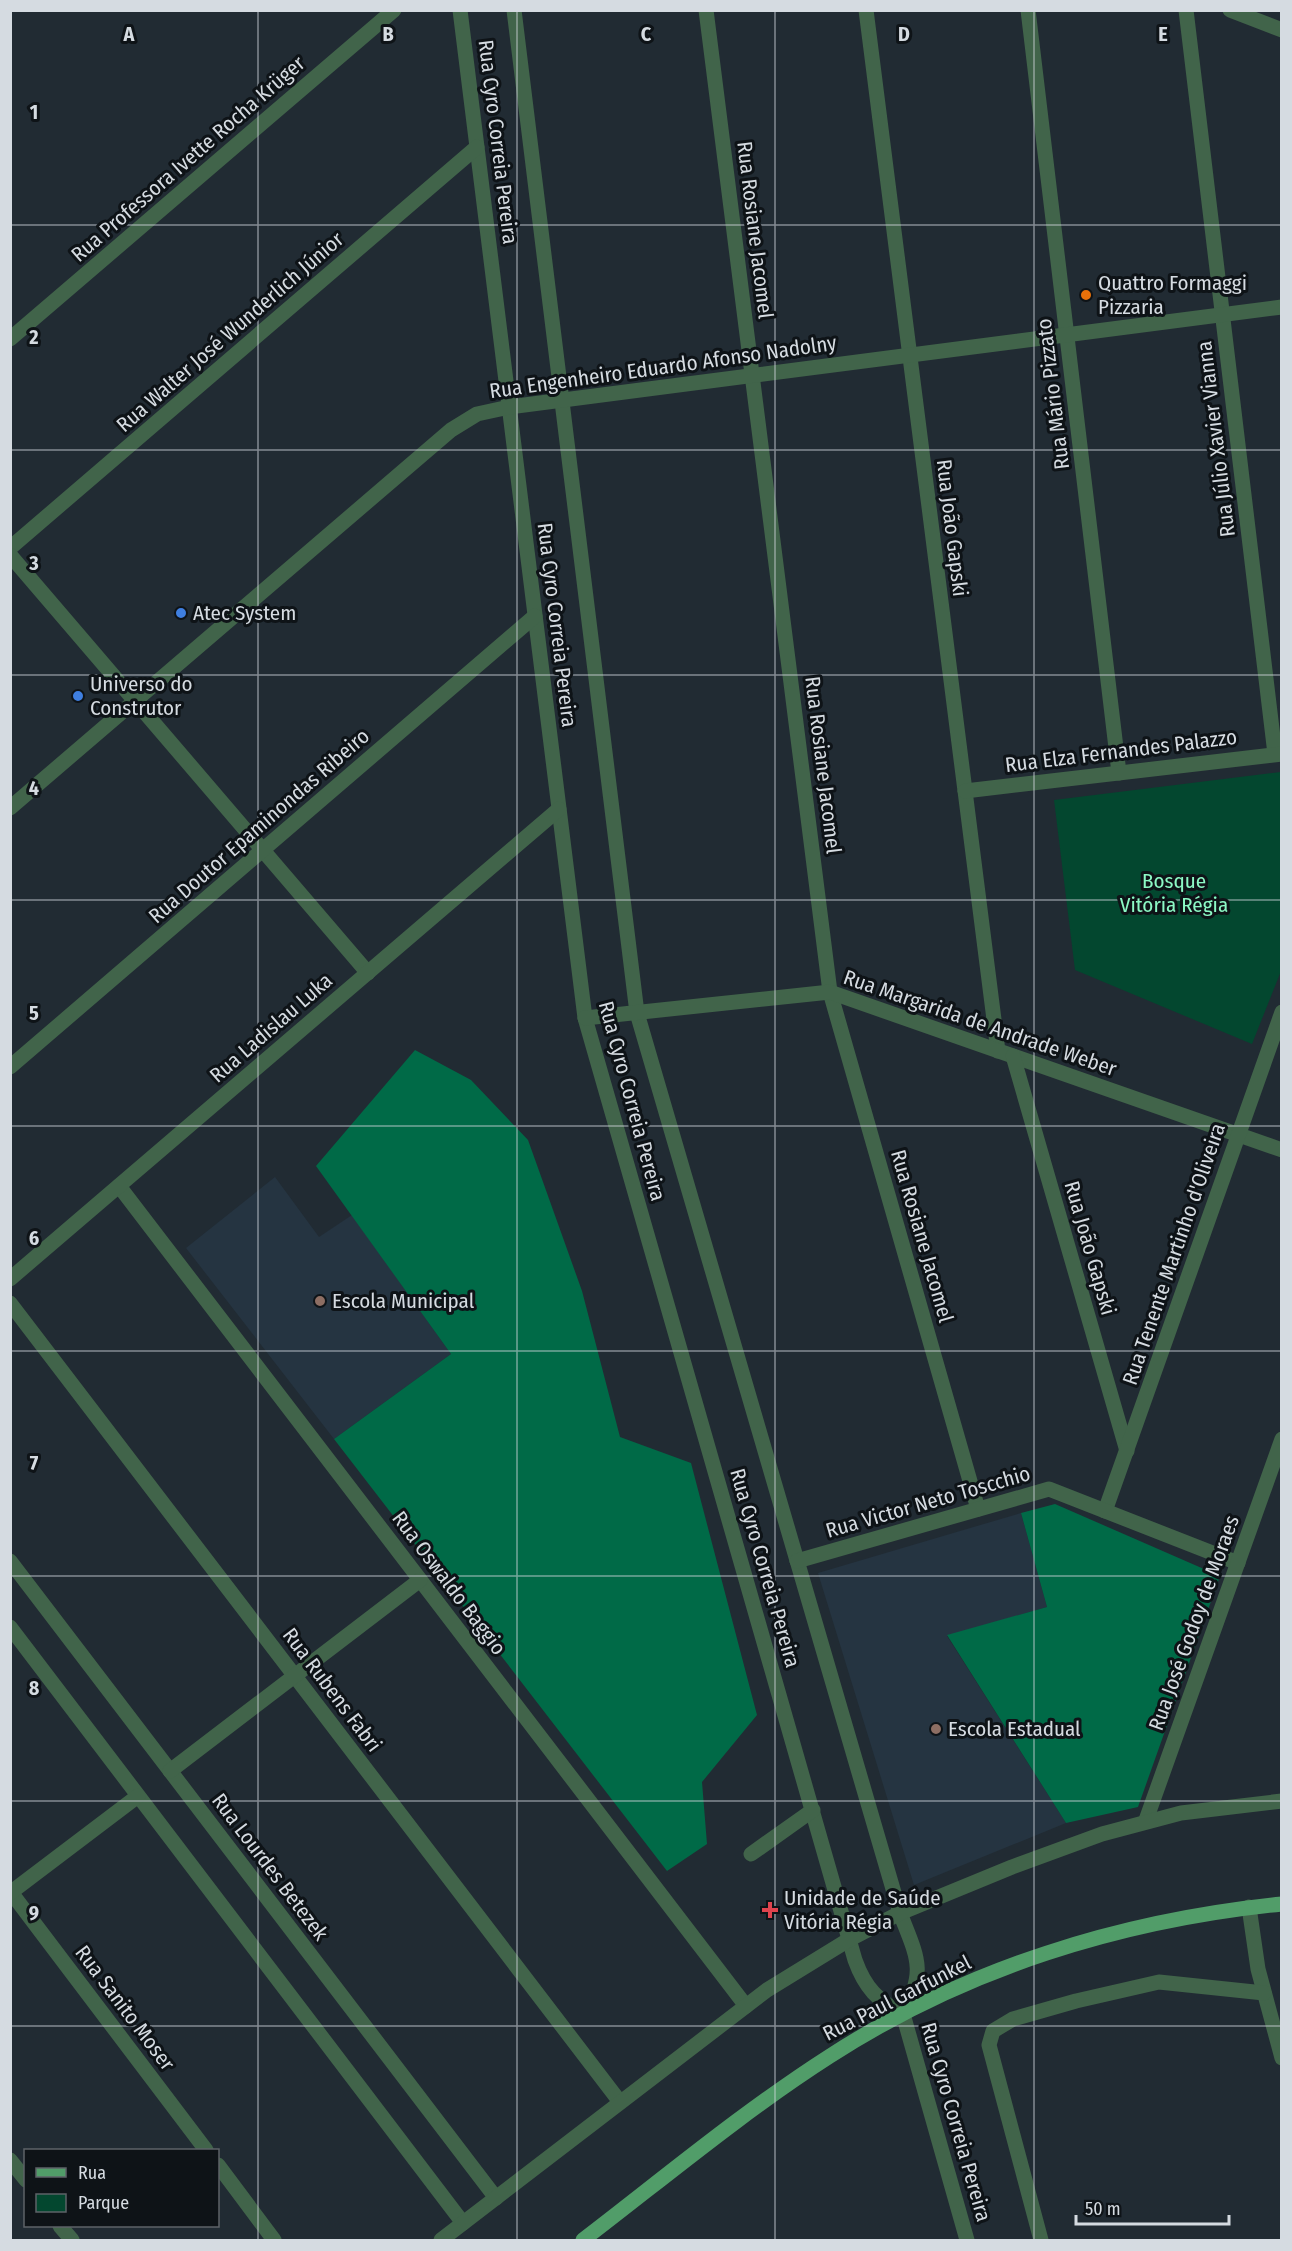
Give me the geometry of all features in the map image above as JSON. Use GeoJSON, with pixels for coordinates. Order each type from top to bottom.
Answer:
{"type":"FeatureCollection","features":[{"type":"Feature","properties":{"kind":"main road","name":"Rua Paul Garfunkel"},"geometry":{"type":"LineString","coordinates":[[583,2241],[787,2085],[838,2050],[903,2014],[991,1973],[1060,1947],[1158,1922],[1281,1904]]}},
{"type":"Feature","properties":{"kind":"street","name":"Rua Professora Ivette Rocha Krüger"},"geometry":{"type":"LineString","coordinates":[[10,339],[394,10]]}},
{"type":"Feature","properties":{"kind":"street","name":"Rua Cyro Correia Pereira"},"geometry":{"type":"LineString","coordinates":[[460,10],[585,1018],[862,1978],[872,1994],[903,2014],[967,2241]]}},
{"type":"Feature","properties":{"kind":"street","name":"Rua Cyro Correia Pereira"},"geometry":{"type":"LineString","coordinates":[[514,10],[637,1013],[900,1913],[916,1956],[919,1976],[915,1993],[903,2014]]}},
{"type":"Feature","properties":{"kind":"street","name":"Rua Rosiane Jacomel"},"geometry":{"type":"LineString","coordinates":[[706,10],[830,992],[978,1509]]}},
{"type":"Feature","properties":{"kind":"street","name":"Rua João Gapski"},"geometry":{"type":"LineString","coordinates":[[866,10],[998,1051]]}},
{"type":"Feature","properties":{"kind":"street","name":"Rua Mário Pizzato"},"geometry":{"type":"LineString","coordinates":[[1028,10],[1119,772]]}},
{"type":"Feature","properties":{"kind":"street","name":"Rua Júlio Xavier Vianna"},"geometry":{"type":"LineString","coordinates":[[1186,10],[1278,754]]}},
{"type":"Feature","properties":{"kind":"street"},"geometry":{"type":"LineString","coordinates":[[1230,10],[1281,30]]}},
{"type":"Feature","properties":{"kind":"street","name":"Rua Walter José Wunderlich Júnior"},"geometry":{"type":"LineString","coordinates":[[10,548],[477,147]]}},
{"type":"Feature","properties":{"kind":"street","name":"Rua Engenheiro Eduardo Afonso Nadolny"},"geometry":{"type":"LineString","coordinates":[[10,808],[451,430],[477,414],[509,407],[1281,307]]}},
{"type":"Feature","properties":{"kind":"street"},"geometry":{"type":"LineString","coordinates":[[10,555],[368,973]]}},
{"type":"Feature","properties":{"kind":"street","name":"Rua Doutor Epaminondas Ribeiro"},"geometry":{"type":"LineString","coordinates":[[10,1067],[535,616]]}},
{"type":"Feature","properties":{"kind":"street","name":"Rua Elza Fernandes Palazzo"},"geometry":{"type":"LineString","coordinates":[[964,791],[1278,754]]}},
{"type":"Feature","properties":{"kind":"street","name":"Rua Ladislau Luka"},"geometry":{"type":"LineString","coordinates":[[10,1279],[559,809]]}},
{"type":"Feature","properties":{"kind":"street","name":"Rua Margarida de Andrade Weber"},"geometry":{"type":"LineString","coordinates":[[585,1018],[830,992],[1281,1150]]}},
{"type":"Feature","properties":{"kind":"street","name":"Rua Tenente Martinho d'Oliveira"},"geometry":{"type":"LineString","coordinates":[[1105,1511],[1281,1012]]}},
{"type":"Feature","properties":{"kind":"street","name":"Rua João Gapski"},"geometry":{"type":"LineString","coordinates":[[1013,1056],[1127,1451]]}},
{"type":"Feature","properties":{"kind":"street","name":"Rua Oswaldo Baggio"},"geometry":{"type":"LineString","coordinates":[[119,1186],[746,2006]]}},
{"type":"Feature","properties":{"kind":"street","name":"Rua Rubens Fabri"},"geometry":{"type":"LineString","coordinates":[[10,1303],[620,2103]]}},
{"type":"Feature","properties":{"kind":"street","name":"Rua José Godoy de Moraes"},"geometry":{"type":"LineString","coordinates":[[1146,1820],[1281,1439]]}},
{"type":"Feature","properties":{"kind":"street","name":"Rua Victor Neto Toscchio"},"geometry":{"type":"LineString","coordinates":[[797,1561],[1049,1489],[1238,1563]]}},
{"type":"Feature","properties":{"kind":"street","name":"Rua Lourdes Betezek"},"geometry":{"type":"LineString","coordinates":[[10,1561],[496,2198]]}},
{"type":"Feature","properties":{"kind":"street"},"geometry":{"type":"LineString","coordinates":[[171,1771],[420,1580]]}},
{"type":"Feature","properties":{"kind":"street"},"geometry":{"type":"LineString","coordinates":[[10,1627],[463,2223]]}},
{"type":"Feature","properties":{"kind":"street"},"geometry":{"type":"LineString","coordinates":[[11,1892],[138,1796]]}},
{"type":"Feature","properties":{"kind":"street"},"geometry":{"type":"LineString","coordinates":[[441,2241],[746,2006],[796,1970],[850,1939],[900,1913],[1057,1849],[1146,1820],[1281,1801]]}},
{"type":"Feature","properties":{"kind":"street"},"geometry":{"type":"LineString","coordinates":[[751,1854],[813,1810]]}},
{"type":"Feature","properties":{"kind":"street","name":"Rua Sanito Moser"},"geometry":{"type":"LineString","coordinates":[[11,1892],[204,2149]]}},
{"type":"Feature","properties":{"kind":"street"},"geometry":{"type":"LineString","coordinates":[[1249,1907],[1264,1993],[1281,2058]]}},
{"type":"Feature","properties":{"kind":"street"},"geometry":{"type":"LineString","coordinates":[[1039,2240],[988,2045],[993,2031],[1012,2019],[1076,2001],[1159,1983],[1264,1993]]}},
{"type":"Feature","properties":{"kind":"street"},"geometry":{"type":"LineString","coordinates":[[10,2160],[24,2178]]}},
{"type":"Feature","properties":{"kind":"street"},"geometry":{"type":"LineString","coordinates":[[219,2166],[274,2241]]}},
{"type":"Feature","properties":{"kind":"street"},"geometry":{"type":"LineString","coordinates":[[61,2227],[72,2241]]}},
{"type":"Feature","properties":{"kind":"shaded area","name":"Escola Municipal"},"geometry":{"type":"Polygon","coordinates":[[[275,1177],[319,1237],[352,1215],[451,1354],[334,1439],[186,1248],[275,1177]]]}},
{"type":"Feature","properties":{"kind":"shaded area","name":"Escola Estadual"},"geometry":{"type":"Polygon","coordinates":[[[1021,1513],[1047,1607],[947,1636],[1066,1823],[914,1885],[818,1573],[1021,1513]]]}},
{"type":"Feature","properties":{"kind":"green space","name":"Bosque Vitória Régia"},"geometry":{"type":"Polygon","coordinates":[[[1281,772],[1281,971],[1252,1044],[1075,970],[1054,800],[1281,772]]]}},
{"type":"Feature","properties":{"kind":"green space"},"geometry":{"type":"Polygon","coordinates":[[[415,1050],[471,1080],[528,1140],[582,1291],[620,1437],[691,1463],[757,1715],[702,1782],[707,1844],[667,1871],[334,1439],[451,1354],[316,1166],[415,1050]]]}},
{"type":"Feature","properties":{"kind":"green space"},"geometry":{"type":"Polygon","coordinates":[[[1055,1504],[1220,1576],[1138,1807],[1066,1823],[947,1635],[1047,1607],[1021,1513],[1055,1504]]]}},
{"type":"Feature","properties":{"kind":"place","name":"Quattro Formaggi Pizzaria"},"geometry":{"type":"Point","coordinates":[1086,295]}},
{"type":"Feature","properties":{"kind":"place","name":"Atec System"},"geometry":{"type":"Point","coordinates":[181,613]}},
{"type":"Feature","properties":{"kind":"place","name":"Universo do Construtor"},"geometry":{"type":"Point","coordinates":[78,696]}},
{"type":"Feature","properties":{"kind":"place","name":"Escola Municipal"},"geometry":{"type":"Point","coordinates":[320,1301]}},
{"type":"Feature","properties":{"kind":"place","name":"Escola Estadual"},"geometry":{"type":"Point","coordinates":[936,1729]}},
{"type":"Feature","properties":{"kind":"place","name":"Unidade de Saúde Vitória Régia"},"geometry":{"type":"Point","coordinates":[770,1910]}}]}
